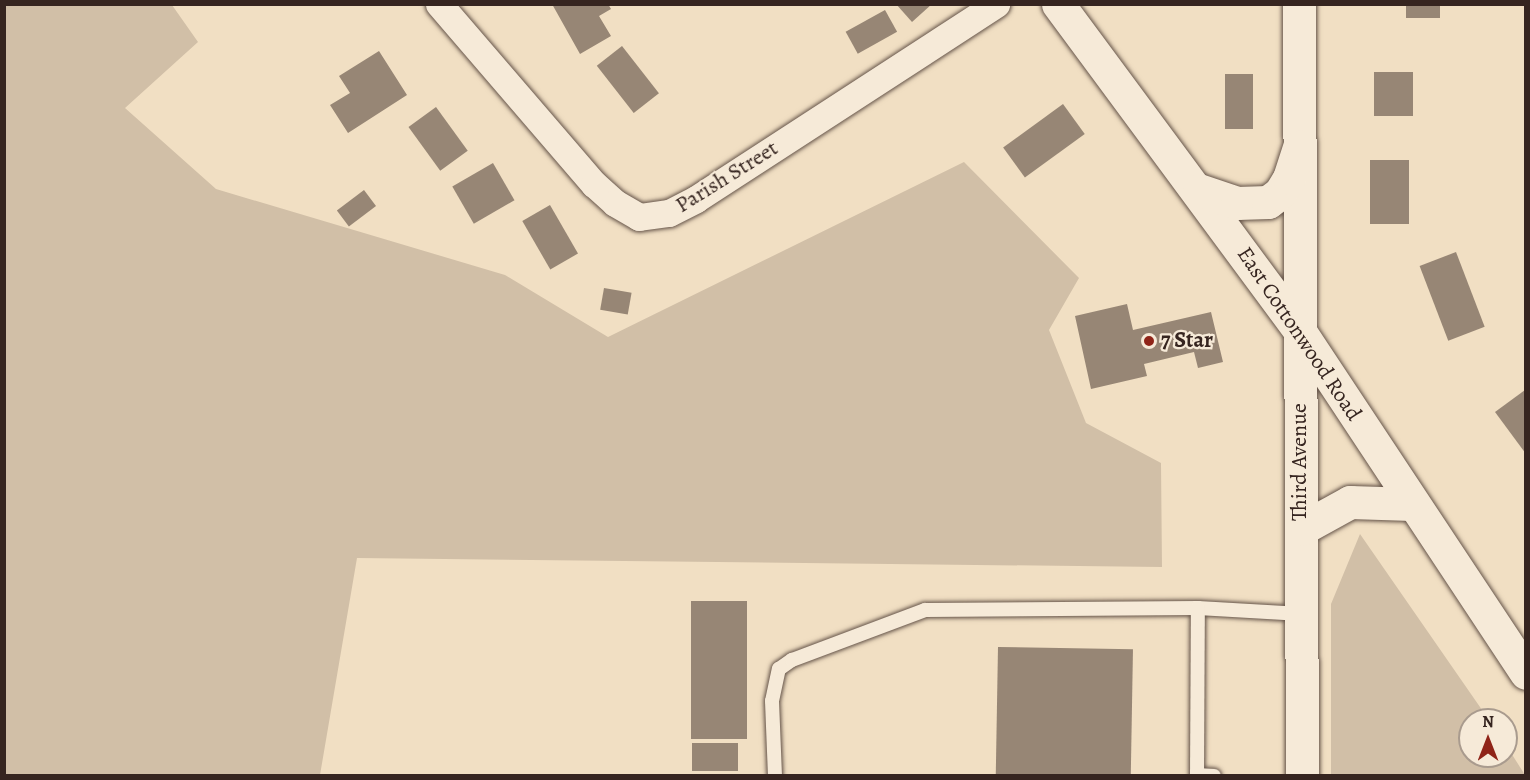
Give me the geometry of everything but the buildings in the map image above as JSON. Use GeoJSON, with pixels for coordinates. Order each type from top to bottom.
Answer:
{"type":"FeatureCollection","features":[{"type":"Feature","properties":{"kind":"main road","name":"East Cottonwood Road"},"geometry":{"type":"LineString","coordinates":[[1058,4],[1199,190],[1299,330],[1526,673]]}},
{"type":"Feature","properties":{"kind":"main road","name":"Third Avenue"},"geometry":{"type":"LineString","coordinates":[[1299,4],[1302,776]]}},
{"type":"Feature","properties":{"kind":"main road"},"geometry":{"type":"LineString","coordinates":[[1199,190],[1237,203],[1268,202],[1280,193],[1289,178],[1299,147]]}},
{"type":"Feature","properties":{"kind":"main road"},"geometry":{"type":"LineString","coordinates":[[1301,529],[1350,502],[1412,504]]}},
{"type":"Feature","properties":{"kind":"street","name":"Parish Street"},"geometry":{"type":"LineString","coordinates":[[439,4],[594,184],[615,203],[639,217],[669,213],[696,199],[996,4]]}},
{"type":"Feature","properties":{"kind":"lane"},"geometry":{"type":"LineString","coordinates":[[775,776],[775,682],[779,669],[792,660],[925,610],[943,608],[1198,608],[1302,614]]}},
{"type":"Feature","properties":{"kind":"lane"},"geometry":{"type":"LineString","coordinates":[[1198,608],[1197,775],[1214,776]]}},
{"type":"Feature","properties":{"kind":"shaded area"},"geometry":{"type":"Polygon","coordinates":[[[5,4],[172,5],[198,42],[125,108],[216,189],[505,275],[608,337],[964,162],[1079,278],[1049,330],[1086,423],[1161,463],[1162,567],[357,558],[320,775],[5,775],[5,4]]]}},
{"type":"Feature","properties":{"kind":"shaded area"},"geometry":{"type":"Polygon","coordinates":[[[1360,534],[1481,708],[1458,708],[1458,768],[1518,768],[1518,764],[1525,775],[1331,775],[1331,604],[1360,534]]]}},
{"type":"Feature","properties":{"kind":"place","name":"7 Star"},"geometry":{"type":"Point","coordinates":[1149,341]}}]}
